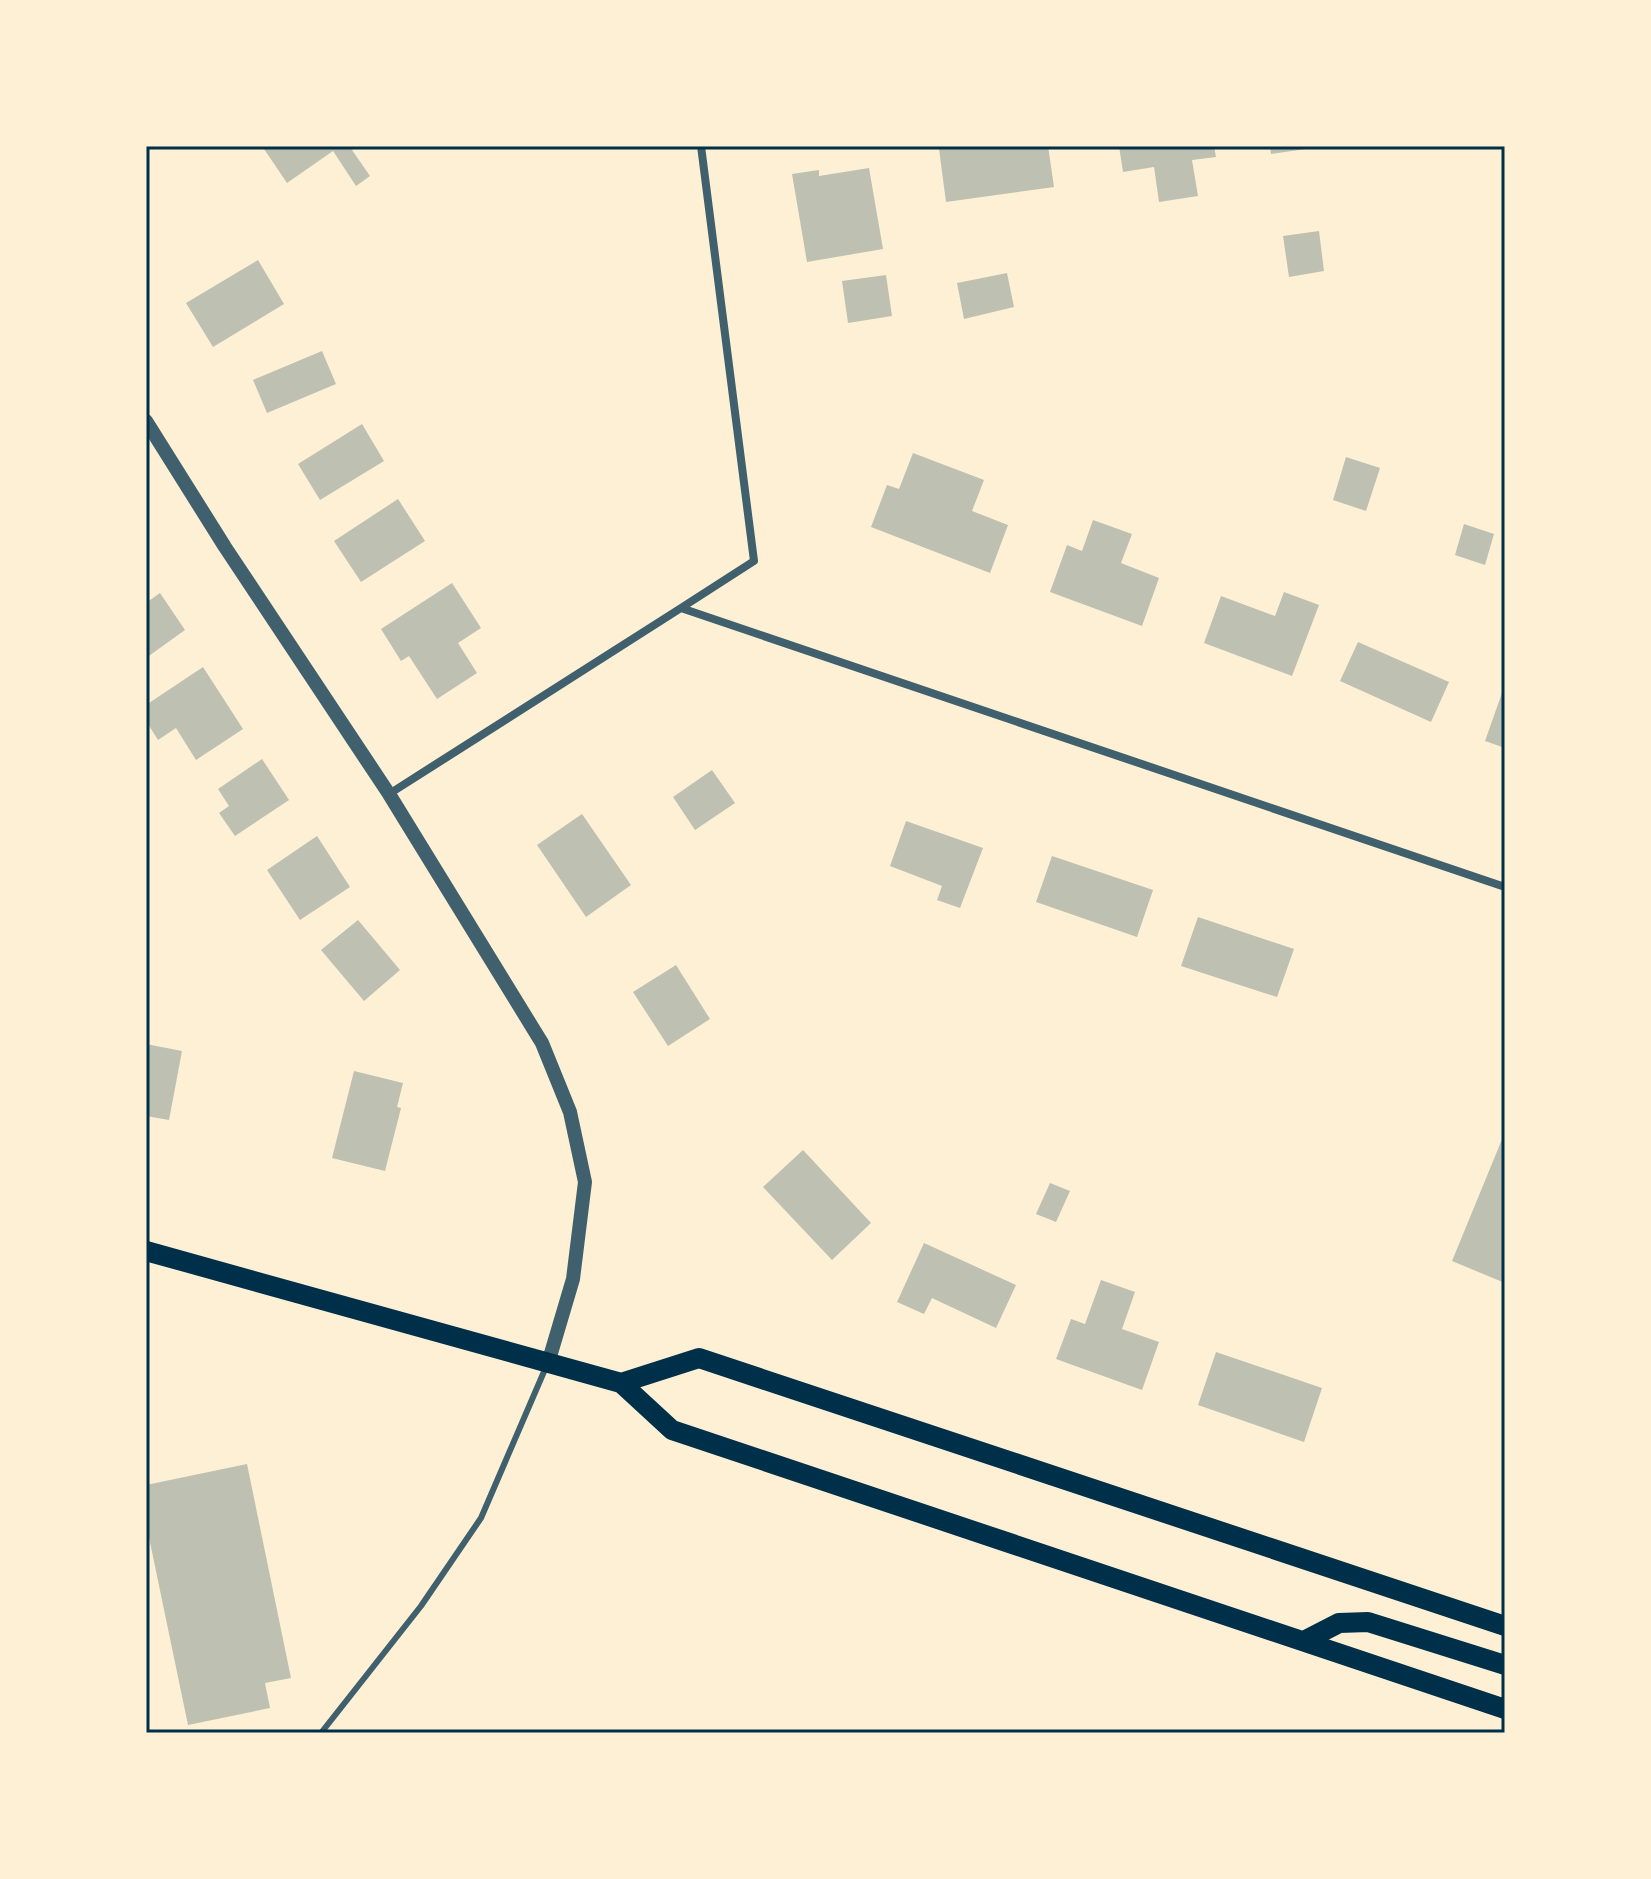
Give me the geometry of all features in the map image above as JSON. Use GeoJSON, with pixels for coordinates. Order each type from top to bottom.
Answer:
{"type":"FeatureCollection","features":[{"type":"Feature","properties":{"kind":"main road"},"geometry":{"type":"LineString","coordinates":[[146,1251],[549,1360],[621,1383],[672,1430],[1505,1709]]}},
{"type":"Feature","properties":{"kind":"main road"},"geometry":{"type":"LineString","coordinates":[[621,1383],[699,1358],[1505,1626]]}},
{"type":"Feature","properties":{"kind":"main road"},"geometry":{"type":"LineString","coordinates":[[1304,1641],[1339,1623],[1368,1622],[1505,1665]]}},
{"type":"Feature","properties":{"kind":"street"},"geometry":{"type":"LineString","coordinates":[[389,794],[754,561],[701,146]]}},
{"type":"Feature","properties":{"kind":"street"},"geometry":{"type":"LineString","coordinates":[[146,421],[389,794],[542,1043],[570,1112],[585,1182],[573,1279],[549,1360]]}},
{"type":"Feature","properties":{"kind":"street"},"geometry":{"type":"LineString","coordinates":[[681,608],[1505,887]]}},
{"type":"Feature","properties":{"kind":"lane"},"geometry":{"type":"LineString","coordinates":[[321,1733],[421,1606],[481,1518],[549,1360]]}},
{"type":"Feature","properties":{"kind":"building"},"geometry":{"type":"Polygon","coordinates":[[[262,146],[359,146],[352,150],[370,176],[356,186],[333,151],[287,183],[262,146]]]}},
{"type":"Feature","properties":{"kind":"building"},"geometry":{"type":"Polygon","coordinates":[[[958,146],[1048,146],[1054,187],[946,202],[939,149],[958,146]]]}},
{"type":"Feature","properties":{"kind":"building"},"geometry":{"type":"Polygon","coordinates":[[[1119,146],[1214,146],[1216,157],[1192,160],[1198,196],[1159,202],[1154,167],[1123,172],[1119,146]]]}},
{"type":"Feature","properties":{"kind":"building"},"geometry":{"type":"Polygon","coordinates":[[[1270,146],[1313,146],[1313,148],[1271,154],[1270,146]]]}},
{"type":"Feature","properties":{"kind":"building"},"geometry":{"type":"Polygon","coordinates":[[[869,168],[883,249],[807,262],[792,174],[819,170],[819,176],[869,168]]]}},
{"type":"Feature","properties":{"kind":"building"},"geometry":{"type":"Polygon","coordinates":[[[1319,231],[1324,271],[1289,277],[1283,236],[1319,231]]]}},
{"type":"Feature","properties":{"kind":"building"},"geometry":{"type":"Polygon","coordinates":[[[258,260],[284,304],[213,347],[186,303],[258,260]]]}},
{"type":"Feature","properties":{"kind":"building"},"geometry":{"type":"Polygon","coordinates":[[[1007,273],[1014,307],[964,319],[957,283],[1007,273]]]}},
{"type":"Feature","properties":{"kind":"building"},"geometry":{"type":"Polygon","coordinates":[[[886,275],[892,316],[848,323],[842,281],[886,275]]]}},
{"type":"Feature","properties":{"kind":"building"},"geometry":{"type":"Polygon","coordinates":[[[322,351],[336,384],[267,413],[253,380],[322,351]]]}},
{"type":"Feature","properties":{"kind":"building"},"geometry":{"type":"Polygon","coordinates":[[[362,424],[384,461],[320,500],[298,464],[362,424]]]}},
{"type":"Feature","properties":{"kind":"building"},"geometry":{"type":"Polygon","coordinates":[[[913,453],[984,480],[972,511],[1008,525],[990,573],[871,527],[887,485],[899,489],[913,453]]]}},
{"type":"Feature","properties":{"kind":"building"},"geometry":{"type":"Polygon","coordinates":[[[1346,457],[1380,468],[1366,511],[1333,500],[1346,457]]]}},
{"type":"Feature","properties":{"kind":"building"},"geometry":{"type":"Polygon","coordinates":[[[398,499],[425,541],[361,582],[334,541],[398,499]]]}},
{"type":"Feature","properties":{"kind":"building"},"geometry":{"type":"Polygon","coordinates":[[[1093,520],[1132,534],[1121,563],[1159,578],[1142,626],[1050,592],[1067,545],[1082,551],[1093,520]]]}},
{"type":"Feature","properties":{"kind":"building"},"geometry":{"type":"Polygon","coordinates":[[[1464,524],[1494,534],[1485,565],[1455,555],[1464,524]]]}},
{"type":"Feature","properties":{"kind":"building"},"geometry":{"type":"Polygon","coordinates":[[[452,583],[481,628],[458,643],[477,673],[437,699],[409,656],[401,661],[381,629],[452,583]]]}},
{"type":"Feature","properties":{"kind":"building"},"geometry":{"type":"Polygon","coordinates":[[[1284,592],[1319,605],[1292,676],[1204,643],[1221,596],[1275,616],[1284,592]]]}},
{"type":"Feature","properties":{"kind":"building"},"geometry":{"type":"Polygon","coordinates":[[[160,593],[185,630],[146,658],[146,603],[160,593]]]}},
{"type":"Feature","properties":{"kind":"building"},"geometry":{"type":"Polygon","coordinates":[[[1358,642],[1449,682],[1431,722],[1340,681],[1358,642]]]}},
{"type":"Feature","properties":{"kind":"building"},"geometry":{"type":"Polygon","coordinates":[[[203,667],[243,729],[196,760],[176,728],[158,740],[146,721],[146,705],[203,667]]]}},
{"type":"Feature","properties":{"kind":"building"},"geometry":{"type":"Polygon","coordinates":[[[1502,693],[1505,694],[1505,748],[1485,741],[1502,693]]]}},
{"type":"Feature","properties":{"kind":"building"},"geometry":{"type":"Polygon","coordinates":[[[262,759],[289,800],[235,836],[219,813],[229,806],[218,789],[262,759]]]}},
{"type":"Feature","properties":{"kind":"building"},"geometry":{"type":"Polygon","coordinates":[[[712,770],[735,803],[695,830],[673,797],[712,770]]]}},
{"type":"Feature","properties":{"kind":"building"},"geometry":{"type":"Polygon","coordinates":[[[582,814],[631,885],[586,917],[537,845],[582,814]]]}},
{"type":"Feature","properties":{"kind":"building"},"geometry":{"type":"Polygon","coordinates":[[[906,821],[983,848],[960,908],[937,900],[942,886],[890,866],[906,821]]]}},
{"type":"Feature","properties":{"kind":"building"},"geometry":{"type":"Polygon","coordinates":[[[317,836],[350,887],[300,920],[267,870],[317,836]]]}},
{"type":"Feature","properties":{"kind":"building"},"geometry":{"type":"Polygon","coordinates":[[[1052,856],[1153,890],[1137,937],[1036,902],[1052,856]]]}},
{"type":"Feature","properties":{"kind":"building"},"geometry":{"type":"Polygon","coordinates":[[[1198,917],[1294,949],[1277,997],[1181,966],[1198,917]]]}},
{"type":"Feature","properties":{"kind":"building"},"geometry":{"type":"Polygon","coordinates":[[[358,920],[400,970],[364,1001],[321,950],[358,920]]]}},
{"type":"Feature","properties":{"kind":"building"},"geometry":{"type":"Polygon","coordinates":[[[676,965],[710,1019],[668,1046],[633,992],[676,965]]]}},
{"type":"Feature","properties":{"kind":"building"},"geometry":{"type":"Polygon","coordinates":[[[146,1044],[182,1051],[169,1120],[146,1116],[146,1044]]]}},
{"type":"Feature","properties":{"kind":"building"},"geometry":{"type":"Polygon","coordinates":[[[354,1071],[403,1083],[397,1107],[401,1108],[385,1171],[332,1158],[354,1071]]]}},
{"type":"Feature","properties":{"kind":"building"},"geometry":{"type":"Polygon","coordinates":[[[1505,1132],[1505,1283],[1452,1261],[1505,1132]]]}},
{"type":"Feature","properties":{"kind":"building"},"geometry":{"type":"Polygon","coordinates":[[[803,1150],[871,1223],[832,1260],[763,1187],[803,1150]]]}},
{"type":"Feature","properties":{"kind":"building"},"geometry":{"type":"Polygon","coordinates":[[[1050,1183],[1070,1191],[1056,1222],[1036,1214],[1050,1183]]]}},
{"type":"Feature","properties":{"kind":"building"},"geometry":{"type":"Polygon","coordinates":[[[924,1243],[1016,1285],[996,1328],[932,1298],[924,1314],[897,1302],[924,1243]]]}},
{"type":"Feature","properties":{"kind":"building"},"geometry":{"type":"Polygon","coordinates":[[[1101,1280],[1135,1292],[1122,1329],[1159,1342],[1142,1390],[1056,1359],[1071,1319],[1085,1324],[1101,1280]]]}},
{"type":"Feature","properties":{"kind":"building"},"geometry":{"type":"Polygon","coordinates":[[[1216,1352],[1322,1388],[1304,1442],[1198,1405],[1216,1352]]]}},
{"type":"Feature","properties":{"kind":"building"},"geometry":{"type":"Polygon","coordinates":[[[247,1464],[291,1678],[265,1683],[270,1708],[188,1725],[146,1523],[146,1485],[247,1464]]]}}]}
